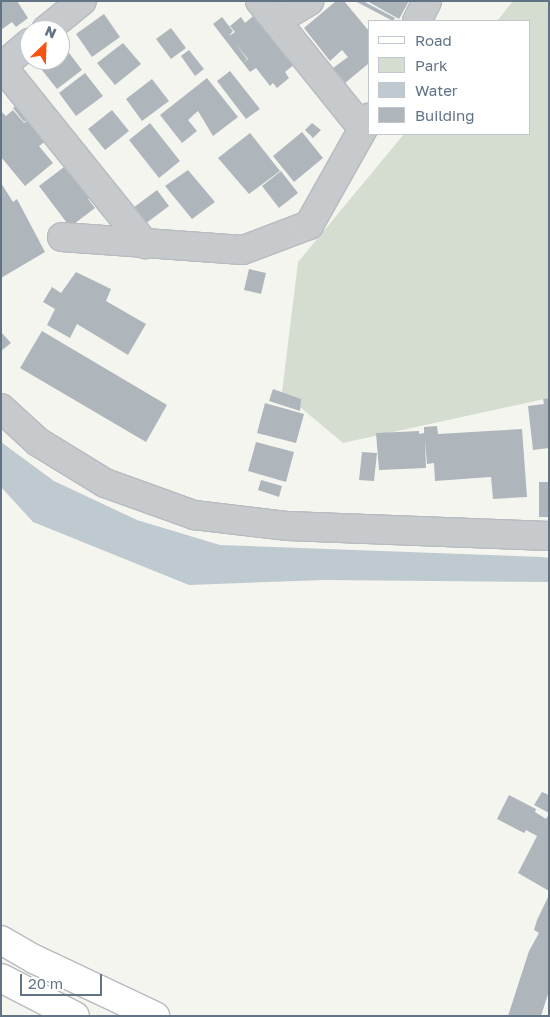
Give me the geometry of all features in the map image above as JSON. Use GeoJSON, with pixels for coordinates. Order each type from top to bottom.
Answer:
{"type":"FeatureCollection","features":[{"type":"Feature","properties":{"kind":"main road"},"geometry":{"type":"LineString","coordinates":[[1,940],[34,959],[155,1016]]}},
{"type":"Feature","properties":{"kind":"main road"},"geometry":{"type":"LineString","coordinates":[[1,978],[75,1016]]}},
{"type":"Feature","properties":{"kind":"street"},"geometry":{"type":"LineString","coordinates":[[58,20],[82,1]]}},
{"type":"Feature","properties":{"kind":"street"},"geometry":{"type":"LineString","coordinates":[[62,237],[243,250],[309,225],[366,123],[268,11],[309,1]]}},
{"type":"Feature","properties":{"kind":"street"},"geometry":{"type":"LineString","coordinates":[[418,20],[427,1]]}},
{"type":"Feature","properties":{"kind":"street"},"geometry":{"type":"LineString","coordinates":[[20,51],[2,66],[145,244]]}},
{"type":"Feature","properties":{"kind":"street"},"geometry":{"type":"LineString","coordinates":[[1,408],[38,442],[105,483],[194,515],[288,526],[549,536]]}},
{"type":"Feature","properties":{"kind":"green space"},"geometry":{"type":"Polygon","coordinates":[[[513,1],[549,1],[549,398],[343,443],[282,392],[298,262],[403,135],[530,135],[530,20],[498,20],[513,1]]]}},
{"type":"Feature","properties":{"kind":"water"},"geometry":{"type":"Polygon","coordinates":[[[1,442],[54,481],[137,520],[220,545],[541,557],[549,558],[549,582],[324,580],[189,585],[33,522],[1,487],[1,442]]]}},
{"type":"Feature","properties":{"kind":"building"},"geometry":{"type":"Polygon","coordinates":[[[1,1],[17,1],[28,18],[20,20],[20,24],[16,27],[12,22],[1,30],[1,1]]]}},
{"type":"Feature","properties":{"kind":"building"},"geometry":{"type":"Polygon","coordinates":[[[336,1],[344,1],[368,30],[368,64],[345,83],[333,68],[348,57],[342,50],[330,61],[304,28],[336,1]]]}},
{"type":"Feature","properties":{"kind":"building"},"geometry":{"type":"Polygon","coordinates":[[[355,1],[363,1],[395,18],[391,20],[355,1]]]}},
{"type":"Feature","properties":{"kind":"building"},"geometry":{"type":"Polygon","coordinates":[[[367,1],[409,1],[399,19],[367,1]]]}},
{"type":"Feature","properties":{"kind":"building"},"geometry":{"type":"Polygon","coordinates":[[[257,13],[296,63],[285,72],[289,78],[277,88],[273,83],[270,86],[256,68],[250,72],[243,63],[213,24],[222,17],[233,31],[229,36],[235,32],[230,26],[241,17],[245,23],[257,13]]]}},
{"type":"Feature","properties":{"kind":"building"},"geometry":{"type":"Polygon","coordinates":[[[104,14],[120,37],[92,57],[76,34],[104,14]]]}},
{"type":"Feature","properties":{"kind":"building"},"geometry":{"type":"Polygon","coordinates":[[[171,28],[186,48],[171,59],[156,39],[171,28]]]}},
{"type":"Feature","properties":{"kind":"building"},"geometry":{"type":"Polygon","coordinates":[[[123,43],[141,64],[115,85],[97,63],[123,43]]]}},
{"type":"Feature","properties":{"kind":"building"},"geometry":{"type":"Polygon","coordinates":[[[189,50],[204,69],[195,76],[181,56],[189,50]]]}},
{"type":"Feature","properties":{"kind":"building"},"geometry":{"type":"Polygon","coordinates":[[[70,54],[82,70],[57,89],[42,70],[70,70],[70,54]]]}},
{"type":"Feature","properties":{"kind":"building"},"geometry":{"type":"Polygon","coordinates":[[[230,71],[260,109],[246,119],[217,81],[230,71]]]}},
{"type":"Feature","properties":{"kind":"building"},"geometry":{"type":"Polygon","coordinates":[[[85,73],[103,96],[76,116],[59,93],[85,73]]]}},
{"type":"Feature","properties":{"kind":"building"},"geometry":{"type":"Polygon","coordinates":[[[207,78],[238,117],[213,136],[198,111],[188,120],[197,131],[182,143],[160,115],[207,78]]]}},
{"type":"Feature","properties":{"kind":"building"},"geometry":{"type":"Polygon","coordinates":[[[152,79],[169,101],[142,121],[126,99],[152,79]]]}},
{"type":"Feature","properties":{"kind":"building"},"geometry":{"type":"Polygon","coordinates":[[[20,103],[31,116],[24,122],[13,108],[20,103]]]}},
{"type":"Feature","properties":{"kind":"building"},"geometry":{"type":"Polygon","coordinates":[[[13,110],[24,123],[28,120],[46,141],[39,146],[53,163],[25,186],[1,157],[1,111],[6,116],[13,110]]]}},
{"type":"Feature","properties":{"kind":"building"},"geometry":{"type":"Polygon","coordinates":[[[112,110],[129,131],[105,150],[88,129],[112,110]]]}},
{"type":"Feature","properties":{"kind":"building"},"geometry":{"type":"Polygon","coordinates":[[[150,123],[180,161],[159,178],[129,140],[150,123]]]}},
{"type":"Feature","properties":{"kind":"building"},"geometry":{"type":"Polygon","coordinates":[[[312,123],[321,130],[313,138],[305,130],[312,123]]]}},
{"type":"Feature","properties":{"kind":"building"},"geometry":{"type":"Polygon","coordinates":[[[302,132],[323,158],[294,182],[273,156],[302,132]]]}},
{"type":"Feature","properties":{"kind":"building"},"geometry":{"type":"Polygon","coordinates":[[[250,133],[280,171],[249,194],[218,158],[250,133]]]}},
{"type":"Feature","properties":{"kind":"building"},"geometry":{"type":"Polygon","coordinates":[[[64,167],[69,174],[73,171],[93,196],[88,199],[95,208],[70,227],[39,186],[64,167]]]}},
{"type":"Feature","properties":{"kind":"building"},"geometry":{"type":"Polygon","coordinates":[[[188,170],[215,202],[192,219],[165,186],[188,170]]]}},
{"type":"Feature","properties":{"kind":"building"},"geometry":{"type":"Polygon","coordinates":[[[281,171],[298,193],[279,208],[262,186],[281,171]]]}},
{"type":"Feature","properties":{"kind":"building"},"geometry":{"type":"Polygon","coordinates":[[[1,183],[13,202],[17,199],[45,252],[1,278],[1,183]]]}},
{"type":"Feature","properties":{"kind":"building"},"geometry":{"type":"Polygon","coordinates":[[[157,190],[169,206],[145,224],[133,208],[157,190]]]}},
{"type":"Feature","properties":{"kind":"building"},"geometry":{"type":"Polygon","coordinates":[[[249,269],[266,273],[261,294],[244,290],[249,269]]]}},
{"type":"Feature","properties":{"kind":"building"},"geometry":{"type":"Polygon","coordinates":[[[76,272],[111,289],[106,301],[146,324],[128,355],[77,324],[70,338],[47,325],[55,309],[43,302],[52,287],[61,293],[76,272]]]}},
{"type":"Feature","properties":{"kind":"building"},"geometry":{"type":"Polygon","coordinates":[[[42,331],[167,405],[146,442],[20,368],[42,331]]]}},
{"type":"Feature","properties":{"kind":"building"},"geometry":{"type":"Polygon","coordinates":[[[1,332],[11,343],[1,351],[1,332]]]}},
{"type":"Feature","properties":{"kind":"building"},"geometry":{"type":"Polygon","coordinates":[[[273,389],[301,399],[300,411],[269,401],[273,389]]]}},
{"type":"Feature","properties":{"kind":"building"},"geometry":{"type":"Polygon","coordinates":[[[549,398],[549,448],[533,450],[528,406],[544,404],[543,399],[549,398]]]}},
{"type":"Feature","properties":{"kind":"building"},"geometry":{"type":"Polygon","coordinates":[[[265,403],[304,414],[296,443],[257,433],[265,403]]]}},
{"type":"Feature","properties":{"kind":"building"},"geometry":{"type":"Polygon","coordinates":[[[437,426],[438,434],[522,429],[527,497],[493,499],[491,477],[435,481],[434,463],[427,464],[425,440],[426,468],[379,470],[376,433],[419,431],[419,434],[424,433],[424,427],[437,426]]]}},
{"type":"Feature","properties":{"kind":"building"},"geometry":{"type":"Polygon","coordinates":[[[256,442],[294,452],[286,482],[248,471],[256,442]]]}},
{"type":"Feature","properties":{"kind":"building"},"geometry":{"type":"Polygon","coordinates":[[[362,452],[377,453],[374,481],[359,480],[362,452]]]}},
{"type":"Feature","properties":{"kind":"building"},"geometry":{"type":"Polygon","coordinates":[[[261,480],[282,486],[279,497],[258,490],[261,480]]]}},
{"type":"Feature","properties":{"kind":"building"},"geometry":{"type":"Polygon","coordinates":[[[539,482],[549,482],[549,517],[539,517],[539,482]]]}},
{"type":"Feature","properties":{"kind":"building"},"geometry":{"type":"Polygon","coordinates":[[[542,792],[549,795],[549,813],[534,805],[542,792]]]}},
{"type":"Feature","properties":{"kind":"building"},"geometry":{"type":"Polygon","coordinates":[[[509,795],[536,809],[535,812],[546,819],[549,814],[549,891],[518,873],[537,836],[526,830],[524,833],[497,819],[509,795]]]}},
{"type":"Feature","properties":{"kind":"building"},"geometry":{"type":"Polygon","coordinates":[[[549,895],[549,991],[541,1016],[508,1016],[529,951],[539,933],[534,930],[537,920],[549,895]]]}}]}
